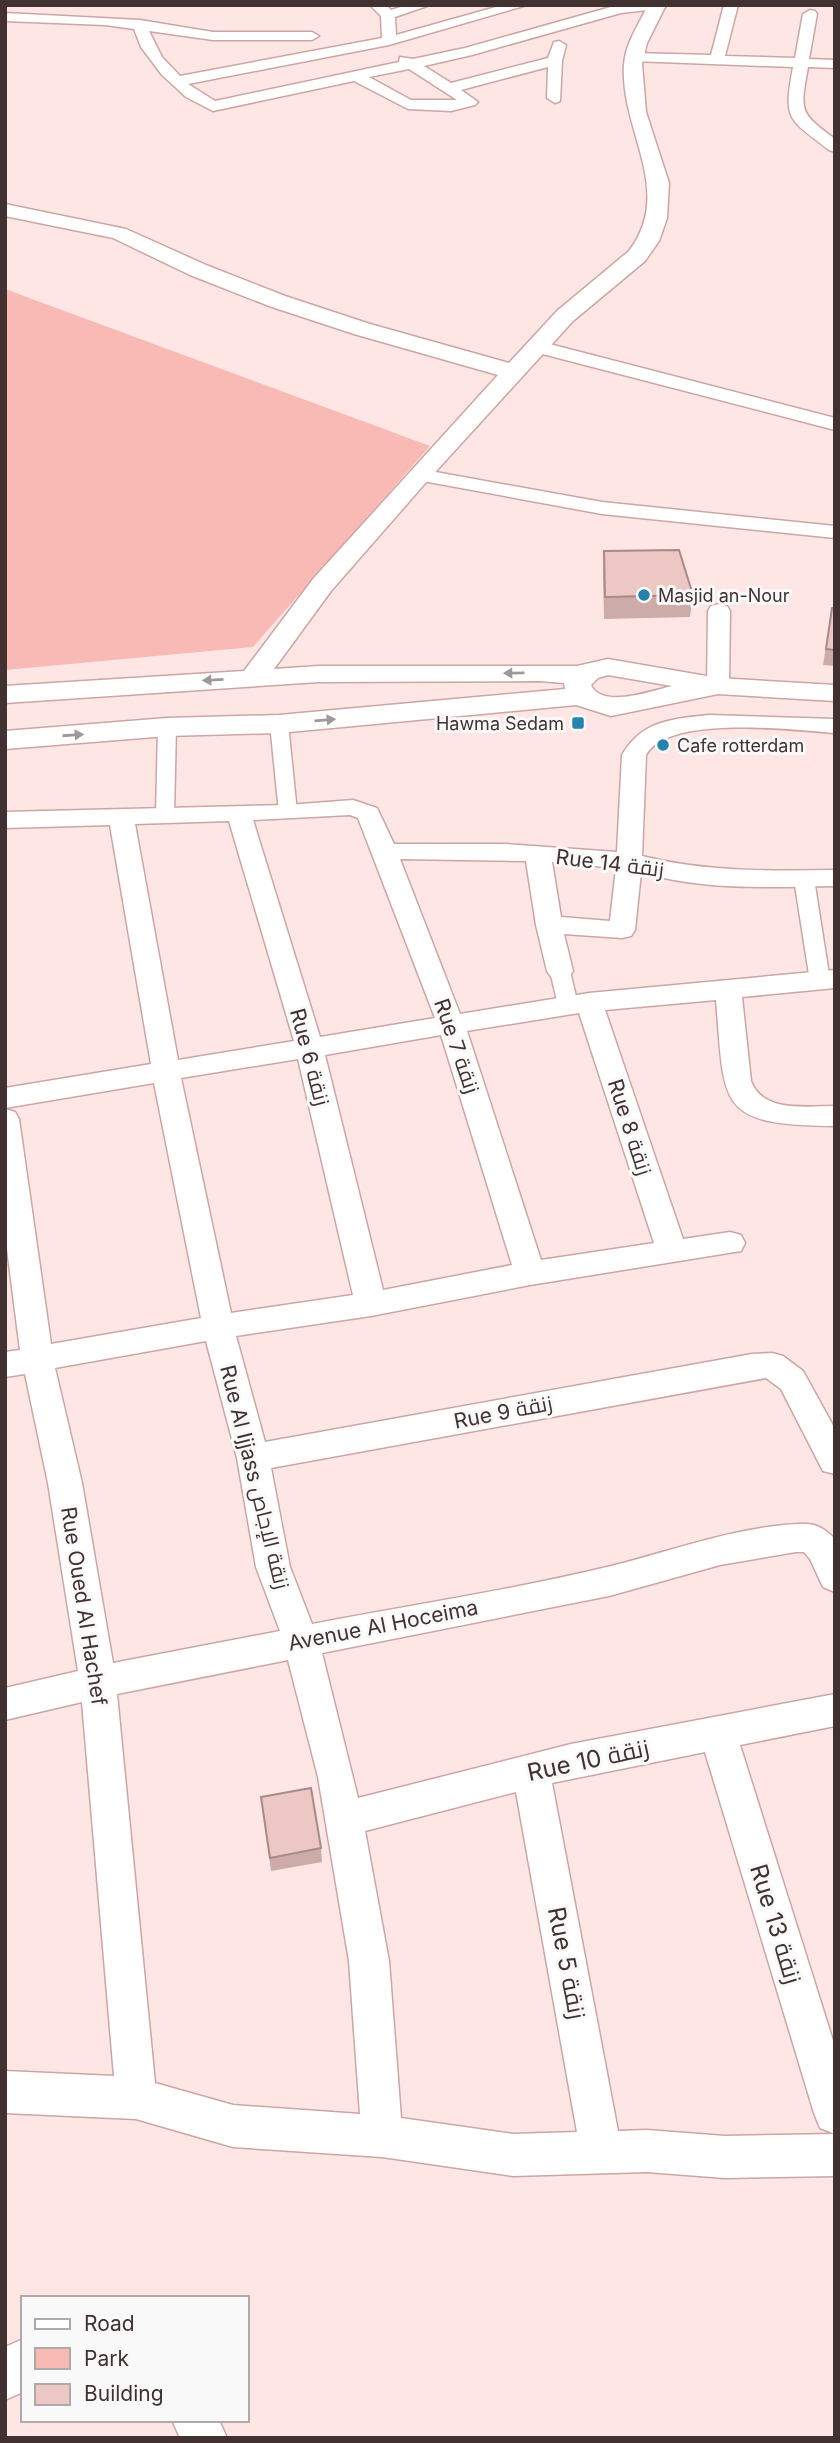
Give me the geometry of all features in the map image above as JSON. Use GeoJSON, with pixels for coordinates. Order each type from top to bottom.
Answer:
{"type":"FeatureCollection","features":[{"type":"Feature","properties":{"kind":"street"},"geometry":{"type":"LineString","coordinates":[[358,77],[408,104],[469,104],[468,99],[412,65],[384,42],[382,10],[423,5]]}},
{"type":"Feature","properties":{"kind":"street"},"geometry":{"type":"LineString","coordinates":[[177,81],[384,42],[520,5]]}},
{"type":"Feature","properties":{"kind":"street"},"geometry":{"type":"LineString","coordinates":[[139,24],[149,50],[177,81],[191,94],[214,106],[412,65],[560,27],[615,7],[657,5],[633,57],[637,112],[659,183],[659,206],[654,230],[637,256],[565,316],[321,584],[253,678]]}},
{"type":"Feature","properties":{"kind":"street"},"geometry":{"type":"LineString","coordinates":[[717,60],[731,5]]}},
{"type":"Feature","properties":{"kind":"street"},"geometry":{"type":"LineString","coordinates":[[796,5],[816,13],[801,60],[794,102],[796,110],[809,130],[835,147]]}},
{"type":"Feature","properties":{"kind":"street"},"geometry":{"type":"LineString","coordinates":[[5,17],[139,24],[227,47],[312,36]]}},
{"type":"Feature","properties":{"kind":"street"},"geometry":{"type":"LineString","coordinates":[[555,99],[555,61],[560,27]]}},
{"type":"Feature","properties":{"kind":"street"},"geometry":{"type":"LineString","coordinates":[[227,47],[250,69]]}},
{"type":"Feature","properties":{"kind":"street"},"geometry":{"type":"LineString","coordinates":[[801,60],[835,52]]}},
{"type":"Feature","properties":{"kind":"street"},"geometry":{"type":"LineString","coordinates":[[633,57],[801,60],[835,64]]}},
{"type":"Feature","properties":{"kind":"street"},"geometry":{"type":"LineString","coordinates":[[450,88],[555,61]]}},
{"type":"Feature","properties":{"kind":"street"},"geometry":{"type":"LineString","coordinates":[[5,209],[119,233],[198,270],[267,297],[362,329],[515,372]]}},
{"type":"Feature","properties":{"kind":"street"},"geometry":{"type":"LineString","coordinates":[[537,347],[835,424]]}},
{"type":"Feature","properties":{"kind":"street"},"geometry":{"type":"LineString","coordinates":[[419,475],[602,508],[835,532]]}},
{"type":"Feature","properties":{"kind":"street"},"geometry":{"type":"LineString","coordinates":[[718,686],[719,611]]}},
{"type":"Feature","properties":{"kind":"street"},"geometry":{"type":"LineString","coordinates":[[5,740],[167,727],[279,724],[582,685],[608,667],[639,686],[718,686],[835,693]]}},
{"type":"Feature","properties":{"kind":"street"},"geometry":{"type":"LineString","coordinates":[[5,695],[359,673],[582,685],[599,705],[611,707],[633,704],[639,686]]}},
{"type":"Feature","properties":{"kind":"street"},"geometry":{"type":"LineString","coordinates":[[5,820],[288,813],[279,724]]}},
{"type":"Feature","properties":{"kind":"street"},"geometry":{"type":"LineString","coordinates":[[549,925],[622,930],[629,861],[634,755],[648,736],[689,724],[835,726]]}},
{"type":"Feature","properties":{"kind":"street"},"geometry":{"type":"LineString","coordinates":[[165,816],[167,727]]}},
{"type":"Feature","properties":{"kind":"street","name":"Rue 7 زنقة"},"geometry":{"type":"LineString","coordinates":[[288,813],[356,808],[368,813],[373,822],[451,1025],[530,1273]]}},
{"type":"Feature","properties":{"kind":"street","name":"Rue 6 زنقة"},"geometry":{"type":"LineString","coordinates":[[239,814],[309,1046],[371,1304]]}},
{"type":"Feature","properties":{"kind":"street","name":"Rue Al Ijjass زنقة الإجاص"},"geometry":{"type":"LineString","coordinates":[[121,817],[166,1070],[218,1327],[253,1458],[273,1567],[301,1642],[343,1819],[369,1961],[382,2136]]}},
{"type":"Feature","properties":{"kind":"street","name":"Rue 14 زنقة"},"geometry":{"type":"LineString","coordinates":[[385,852],[452,851],[538,855],[629,861],[664,870],[713,876],[835,878]]}},
{"type":"Feature","properties":{"kind":"street"},"geometry":{"type":"LineString","coordinates":[[538,855],[549,925],[560,971],[578,1003]]}},
{"type":"Feature","properties":{"kind":"street"},"geometry":{"type":"LineString","coordinates":[[5,1098],[578,1003],[827,980],[813,938],[804,879]]}},
{"type":"Feature","properties":{"kind":"street"},"geometry":{"type":"LineString","coordinates":[[813,938],[835,939]]}},
{"type":"Feature","properties":{"kind":"street"},"geometry":{"type":"LineString","coordinates":[[729,988],[737,1082],[749,1104],[769,1112],[835,1116]]}},
{"type":"Feature","properties":{"kind":"street","name":"Rue 8 زنقة"},"geometry":{"type":"LineString","coordinates":[[578,1003],[672,1251]]}},
{"type":"Feature","properties":{"kind":"street","name":"Rue Oued Al Hachef"},"geometry":{"type":"LineString","coordinates":[[5,1118],[21,1362],[65,1483],[98,1682],[136,2098]]}},
{"type":"Feature","properties":{"kind":"street"},"geometry":{"type":"LineString","coordinates":[[21,1362],[218,1327],[371,1304],[530,1273],[730,1243]]}},
{"type":"Feature","properties":{"kind":"street","name":"Rue 9 زنقة"},"geometry":{"type":"LineString","coordinates":[[253,1458],[752,1366],[772,1365],[792,1380],[835,1461]]}},
{"type":"Feature","properties":{"kind":"street"},"geometry":{"type":"LineString","coordinates":[[823,1532],[823,1550],[835,1577]]}},
{"type":"Feature","properties":{"kind":"street","name":"Avenue Al Hoceima"},"geometry":{"type":"LineString","coordinates":[[5,1704],[98,1682],[609,1581],[720,1551],[823,1532]]}},
{"type":"Feature","properties":{"kind":"street","name":"Rue 10 زنقة"},"geometry":{"type":"LineString","coordinates":[[343,1819],[571,1761],[835,1710]]}},
{"type":"Feature","properties":{"kind":"street","name":"Rue 13 زنقة"},"geometry":{"type":"LineString","coordinates":[[718,1734],[835,2113]]}},
{"type":"Feature","properties":{"kind":"street","name":"Rue 5 زنقة"},"geometry":{"type":"LineString","coordinates":[[531,1772],[602,2154]]}},
{"type":"Feature","properties":{"kind":"street"},"geometry":{"type":"LineString","coordinates":[[5,2092],[136,2098],[233,2126],[382,2136],[513,2155],[647,2151],[725,2157],[835,2155]]}},
{"type":"Feature","properties":{"kind":"street"},"geometry":{"type":"LineString","coordinates":[[5,2378],[21,2363]]}},
{"type":"Feature","properties":{"kind":"street"},"geometry":{"type":"LineString","coordinates":[[196,2422],[204,2438]]}},
{"type":"Feature","properties":{"kind":"green space"},"geometry":{"type":"Polygon","coordinates":[[[5,289],[430,446],[253,647],[5,670],[5,289]]]}},
{"type":"Feature","properties":{"kind":"building"},"geometry":{"type":"Polygon","coordinates":[[[679,550],[693,595],[605,597],[604,551],[679,550]]]}},
{"type":"Feature","properties":{"kind":"building"},"geometry":{"type":"Polygon","coordinates":[[[832,608],[835,608],[835,650],[826,649],[832,608]]]}},
{"type":"Feature","properties":{"kind":"building"},"geometry":{"type":"Polygon","coordinates":[[[311,1788],[321,1848],[270,1858],[261,1797],[311,1788]]]}},
{"type":"Feature","properties":{"kind":"place","name":"Masjid an-Nour"},"geometry":{"type":"Point","coordinates":[644,595]}},
{"type":"Feature","properties":{"kind":"place","name":"Hawma Sedam"},"geometry":{"type":"Point","coordinates":[578,723]}},
{"type":"Feature","properties":{"kind":"place","name":"Cafe rotterdam"},"geometry":{"type":"Point","coordinates":[663,745]}}]}
